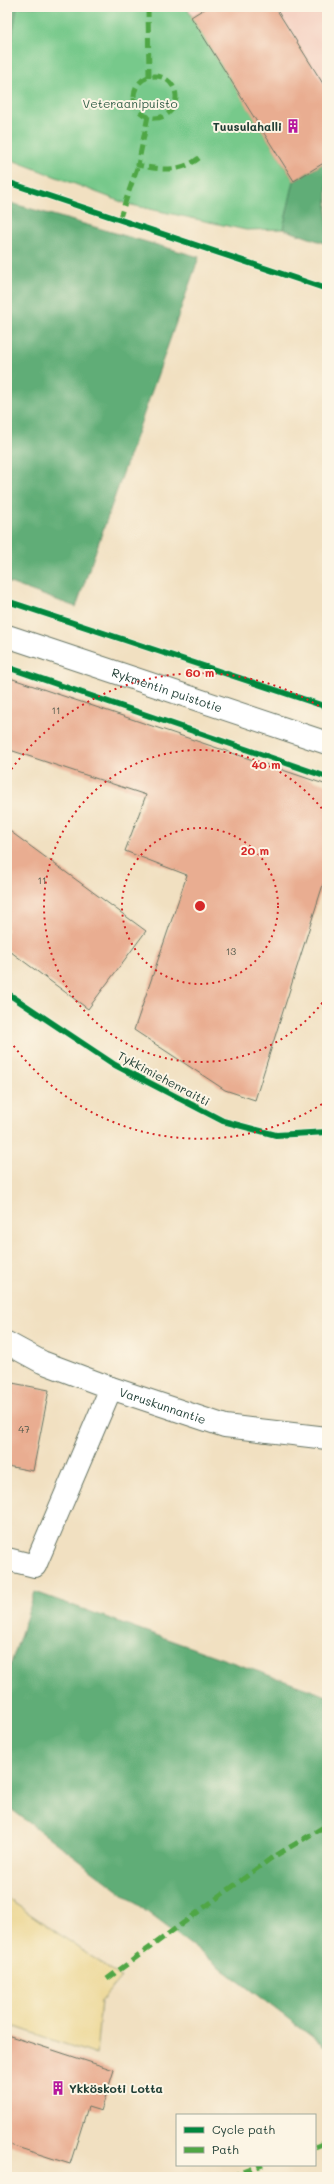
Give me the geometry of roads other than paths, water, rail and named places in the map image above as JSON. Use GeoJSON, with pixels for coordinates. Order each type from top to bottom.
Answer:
{"type":"FeatureCollection","features":[{"type":"Feature","properties":{"kind":"street","name":"Rykmentin puistotie"},"geometry":{"type":"LineString","coordinates":[[7,636],[327,743]]}},
{"type":"Feature","properties":{"kind":"street","name":"Varuskunnantie"},"geometry":{"type":"LineString","coordinates":[[7,1343],[42,1362],[111,1388],[225,1426],[327,1438]]}},
{"type":"Feature","properties":{"kind":"street"},"geometry":{"type":"LineString","coordinates":[[7,1559],[35,1566],[111,1388]]}},
{"type":"Feature","properties":{"kind":"place","name":"Tuusulahalli"},"geometry":{"type":"Point","coordinates":[293,126]}},
{"type":"Feature","properties":{"kind":"place","name":"Ykköskoti Lotta"},"geometry":{"type":"Point","coordinates":[58,2088]}},
{"type":"Feature","properties":{"kind":"park label","name":"Veteraanipuisto"},"geometry":{"type":"Point","coordinates":[130,103]}}]}
